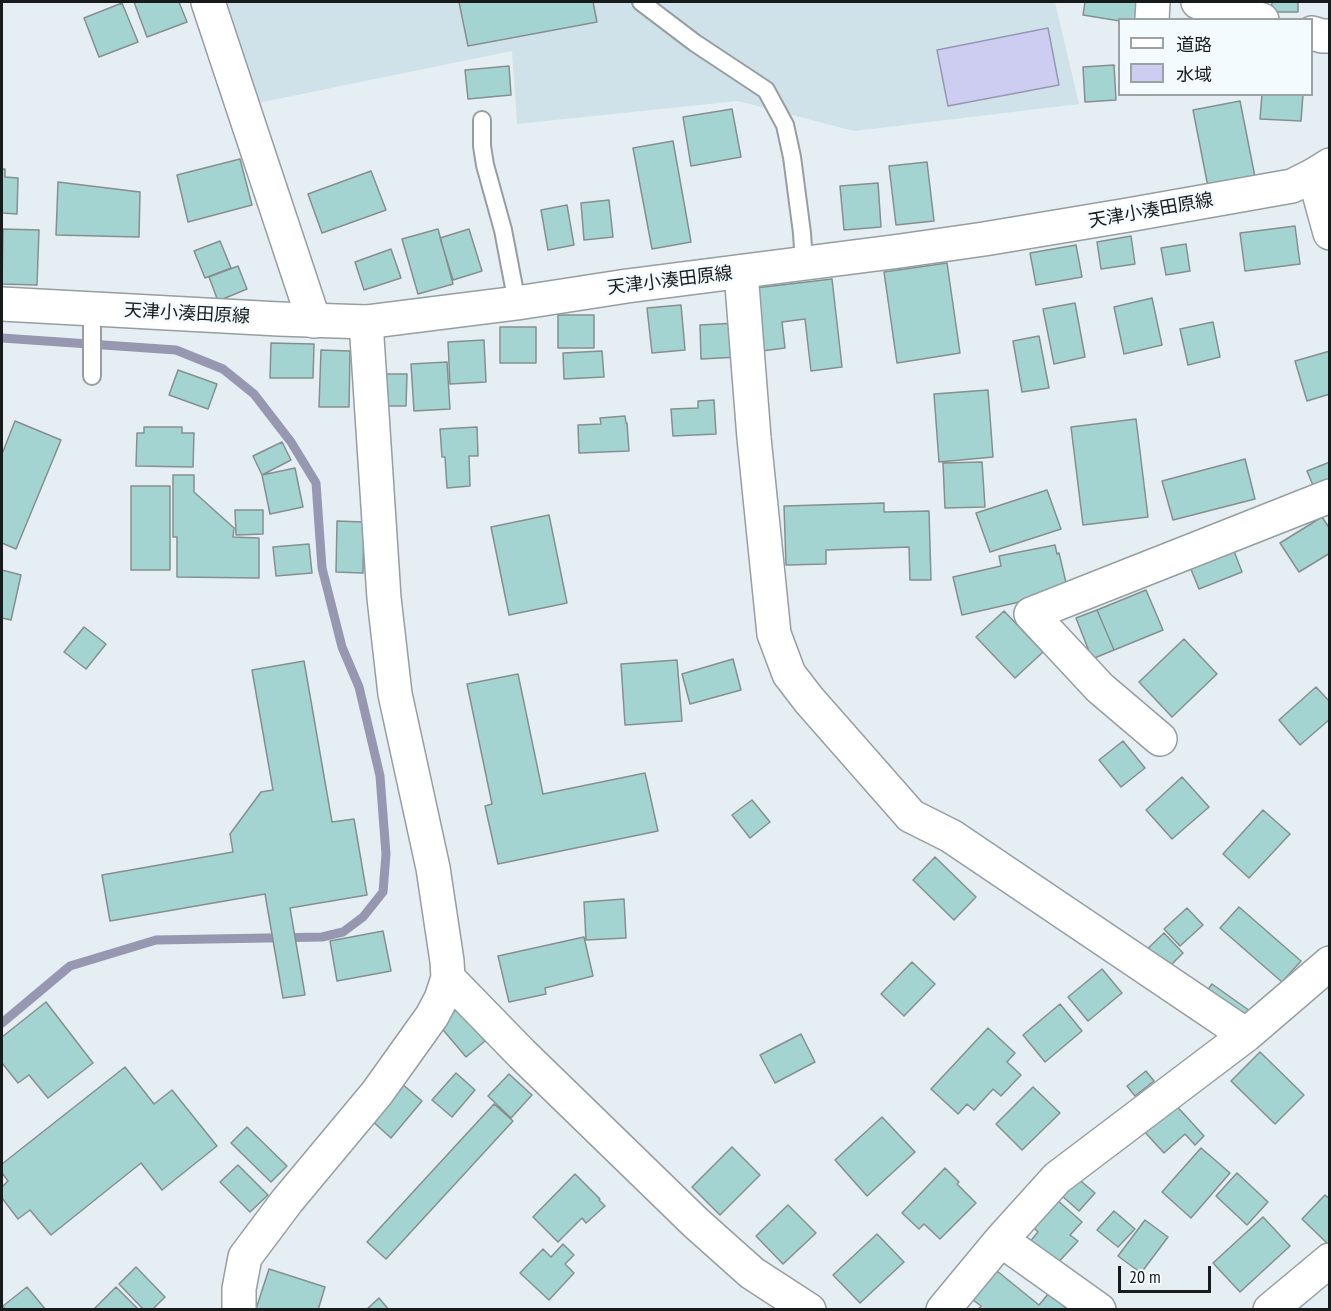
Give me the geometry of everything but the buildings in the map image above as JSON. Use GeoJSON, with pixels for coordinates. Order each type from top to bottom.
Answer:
{"type":"FeatureCollection","features":[{"type":"Feature","properties":{"kind":"street"},"geometry":{"type":"LineString","coordinates":[[208,2],[314,321]]}},
{"type":"Feature","properties":{"kind":"street"},"geometry":{"type":"LineString","coordinates":[[1152,18],[1153,2]]}},
{"type":"Feature","properties":{"kind":"street"},"geometry":{"type":"LineString","coordinates":[[1198,2],[1255,18]]}},
{"type":"Feature","properties":{"kind":"street"},"geometry":{"type":"LineString","coordinates":[[1313,34],[1329,36]]}},
{"type":"Feature","properties":{"kind":"street"},"geometry":{"type":"LineString","coordinates":[[1322,170],[1329,233]]}},
{"type":"Feature","properties":{"kind":"street","name":"天津小湊田原線"},"geometry":{"type":"LineString","coordinates":[[2,304],[92,321],[366,322],[974,241],[1292,186],[1322,170]]}},
{"type":"Feature","properties":{"kind":"street"},"geometry":{"type":"LineString","coordinates":[[741,272],[770,604],[774,634],[789,674],[911,816],[951,836],[1246,1035]]}},
{"type":"Feature","properties":{"kind":"street"},"geometry":{"type":"LineString","coordinates":[[239,1310],[238,1288],[245,1257],[287,1201],[377,1093],[432,1016],[448,978],[433,868],[395,694],[383,587],[366,322]]}},
{"type":"Feature","properties":{"kind":"street"},"geometry":{"type":"LineString","coordinates":[[1160,739],[1100,688],[1031,614],[1329,496]]}},
{"type":"Feature","properties":{"kind":"street"},"geometry":{"type":"LineString","coordinates":[[943,1310],[1000,1240],[1057,1178],[1246,1035],[1329,963]]}},
{"type":"Feature","properties":{"kind":"street"},"geometry":{"type":"LineString","coordinates":[[448,978],[522,1054],[696,1223],[752,1273],[809,1310]]}},
{"type":"Feature","properties":{"kind":"street"},"geometry":{"type":"LineString","coordinates":[[1000,1240],[1099,1310]]}},
{"type":"Feature","properties":{"kind":"street"},"geometry":{"type":"LineString","coordinates":[[1270,1310],[1329,1260]]}},
{"type":"Feature","properties":{"kind":"lane"},"geometry":{"type":"LineString","coordinates":[[641,2],[695,43],[766,90],[785,125],[792,158],[804,264]]}},
{"type":"Feature","properties":{"kind":"lane"},"geometry":{"type":"LineString","coordinates":[[482,120],[485,165],[503,230],[517,303]]}},
{"type":"Feature","properties":{"kind":"lane"},"geometry":{"type":"LineString","coordinates":[[92,321],[92,376]]}},
{"type":"Feature","properties":{"kind":"shaded area"},"geometry":{"type":"Polygon","coordinates":[[[224,2],[1055,2],[1079,104],[854,131],[738,101],[517,124],[512,51],[258,103],[224,2]]]}},
{"type":"Feature","properties":{"kind":"water"},"geometry":{"type":"Polygon","coordinates":[[[1048,28],[1059,85],[948,106],[937,50],[1048,28]]]}},
{"type":"Feature","properties":{"kind":"waterway"},"geometry":{"type":"LineString","coordinates":[[2,338],[176,350],[223,369],[254,394],[291,442],[316,483],[322,568],[342,647],[359,687],[380,776],[386,854],[383,892],[363,917],[343,932],[322,937],[156,940],[70,966],[2,1023]]}}]}
